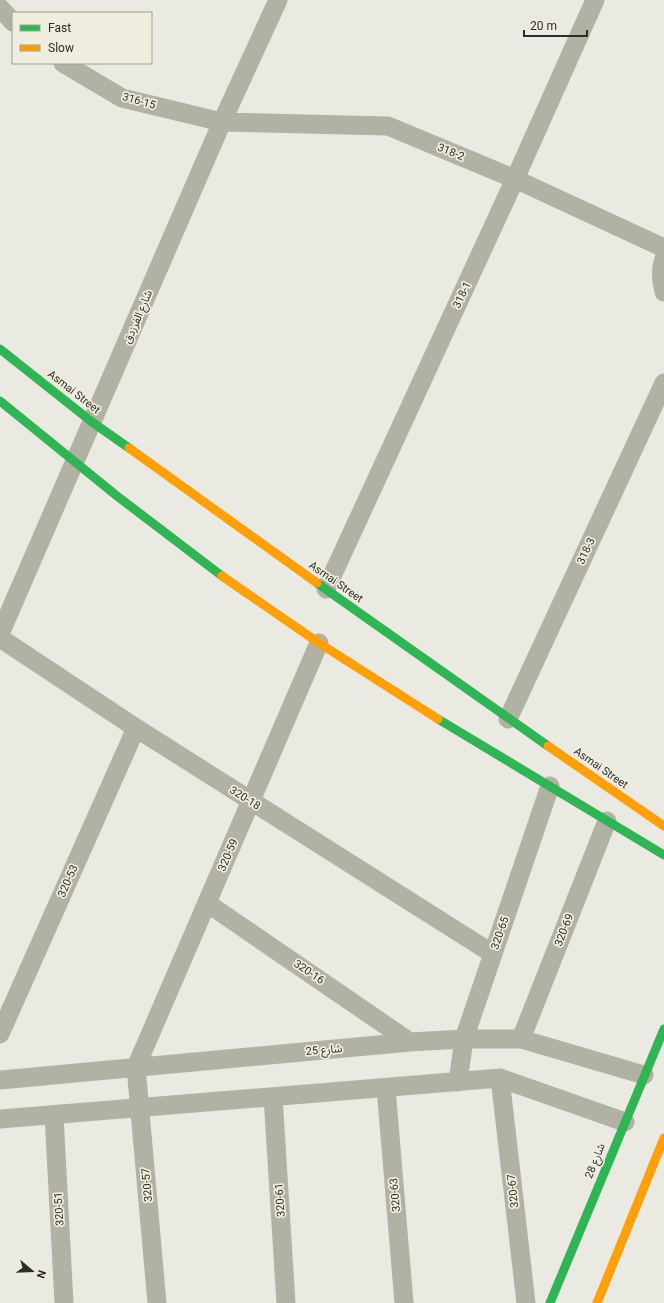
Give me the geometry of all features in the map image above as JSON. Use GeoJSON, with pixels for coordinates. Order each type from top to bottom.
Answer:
{"type":"FeatureCollection","features":[{"type":"Feature","properties":{"kind":"street","name":"شارع الفرزدق"},"geometry":{"type":"LineString","coordinates":[[0,634],[222,122],[278,0]]}},
{"type":"Feature","properties":{"kind":"street","name":"318-1"},"geometry":{"type":"LineString","coordinates":[[326,589],[595,0]]}},
{"type":"Feature","properties":{"kind":"street"},"geometry":{"type":"LineString","coordinates":[[0,8],[12,21]]}},
{"type":"Feature","properties":{"kind":"street","name":"316-15"},"geometry":{"type":"LineString","coordinates":[[65,64],[122,98],[222,122]]}},
{"type":"Feature","properties":{"kind":"street","name":"318-2"},"geometry":{"type":"LineString","coordinates":[[222,122],[388,126],[515,178],[664,248]]}},
{"type":"Feature","properties":{"kind":"street"},"geometry":{"type":"LineString","coordinates":[[664,259],[661,272],[661,284],[664,292]]}},
{"type":"Feature","properties":{"kind":"street","name":"Asmai Street"},"geometry":{"type":"LineString","coordinates":[[0,349],[92,422],[508,719],[664,826]]}},
{"type":"Feature","properties":{"kind":"street","name":"318-3"},"geometry":{"type":"LineString","coordinates":[[508,719],[664,383]]}},
{"type":"Feature","properties":{"kind":"street"},"geometry":{"type":"LineString","coordinates":[[0,401],[74,462],[216,571],[319,643],[440,720],[664,855]]}},
{"type":"Feature","properties":{"kind":"street","name":"320-18"},"geometry":{"type":"LineString","coordinates":[[0,638],[136,728],[493,954]]}},
{"type":"Feature","properties":{"kind":"street","name":"320-59"},"geometry":{"type":"LineString","coordinates":[[136,1067],[319,643]]}},
{"type":"Feature","properties":{"kind":"street","name":"320-53"},"geometry":{"type":"LineString","coordinates":[[0,1034],[136,728]]}},
{"type":"Feature","properties":{"kind":"street","name":"320-65"},"geometry":{"type":"LineString","coordinates":[[458,1082],[464,1039],[550,786]]}},
{"type":"Feature","properties":{"kind":"street","name":"320-69"},"geometry":{"type":"LineString","coordinates":[[521,1039],[607,821]]}},
{"type":"Feature","properties":{"kind":"street","name":"320-16"},"geometry":{"type":"LineString","coordinates":[[207,903],[410,1042]]}},
{"type":"Feature","properties":{"kind":"street","name":"شارع 28"},"geometry":{"type":"LineString","coordinates":[[550,1303],[664,1029]]}},
{"type":"Feature","properties":{"kind":"street","name":"شارع 25"},"geometry":{"type":"LineString","coordinates":[[0,1080],[410,1042],[464,1039],[521,1039],[644,1075]]}},
{"type":"Feature","properties":{"kind":"street","name":"320-57"},"geometry":{"type":"LineString","coordinates":[[136,1067],[157,1303]]}},
{"type":"Feature","properties":{"kind":"street"},"geometry":{"type":"LineString","coordinates":[[0,1119],[500,1078],[625,1122]]}},
{"type":"Feature","properties":{"kind":"street","name":"320-67"},"geometry":{"type":"LineString","coordinates":[[500,1078],[526,1303]]}},
{"type":"Feature","properties":{"kind":"street","name":"320-63"},"geometry":{"type":"LineString","coordinates":[[386,1088],[404,1303]]}},
{"type":"Feature","properties":{"kind":"street","name":"320-61"},"geometry":{"type":"LineString","coordinates":[[273,1097],[286,1303]]}},
{"type":"Feature","properties":{"kind":"street","name":"320-51"},"geometry":{"type":"LineString","coordinates":[[54,1115],[64,1303]]}},
{"type":"Feature","properties":{"kind":"street"},"geometry":{"type":"LineString","coordinates":[[597,1303],[664,1138]]}},
{"type":"Feature","properties":{"kind":"traffic: fast"},"geometry":{"type":"LineString","coordinates":[[0,349],[92,422],[129,448]]}},
{"type":"Feature","properties":{"kind":"traffic: fast"},"geometry":{"type":"LineString","coordinates":[[0,401],[117,496],[222,576]]}},
{"type":"Feature","properties":{"kind":"traffic: fast"},"geometry":{"type":"LineString","coordinates":[[317,583],[548,746]]}},
{"type":"Feature","properties":{"kind":"traffic: fast"},"geometry":{"type":"LineString","coordinates":[[438,719],[664,855]]}},
{"type":"Feature","properties":{"kind":"traffic: fast"},"geometry":{"type":"LineString","coordinates":[[550,1303],[664,1029]]}},
{"type":"Feature","properties":{"kind":"traffic: slow"},"geometry":{"type":"LineString","coordinates":[[129,448],[317,583]]}},
{"type":"Feature","properties":{"kind":"traffic: slow"},"geometry":{"type":"LineString","coordinates":[[222,576],[319,643],[438,719]]}},
{"type":"Feature","properties":{"kind":"traffic: slow"},"geometry":{"type":"LineString","coordinates":[[548,746],[664,826]]}},
{"type":"Feature","properties":{"kind":"traffic: slow"},"geometry":{"type":"LineString","coordinates":[[597,1303],[664,1138]]}}]}
